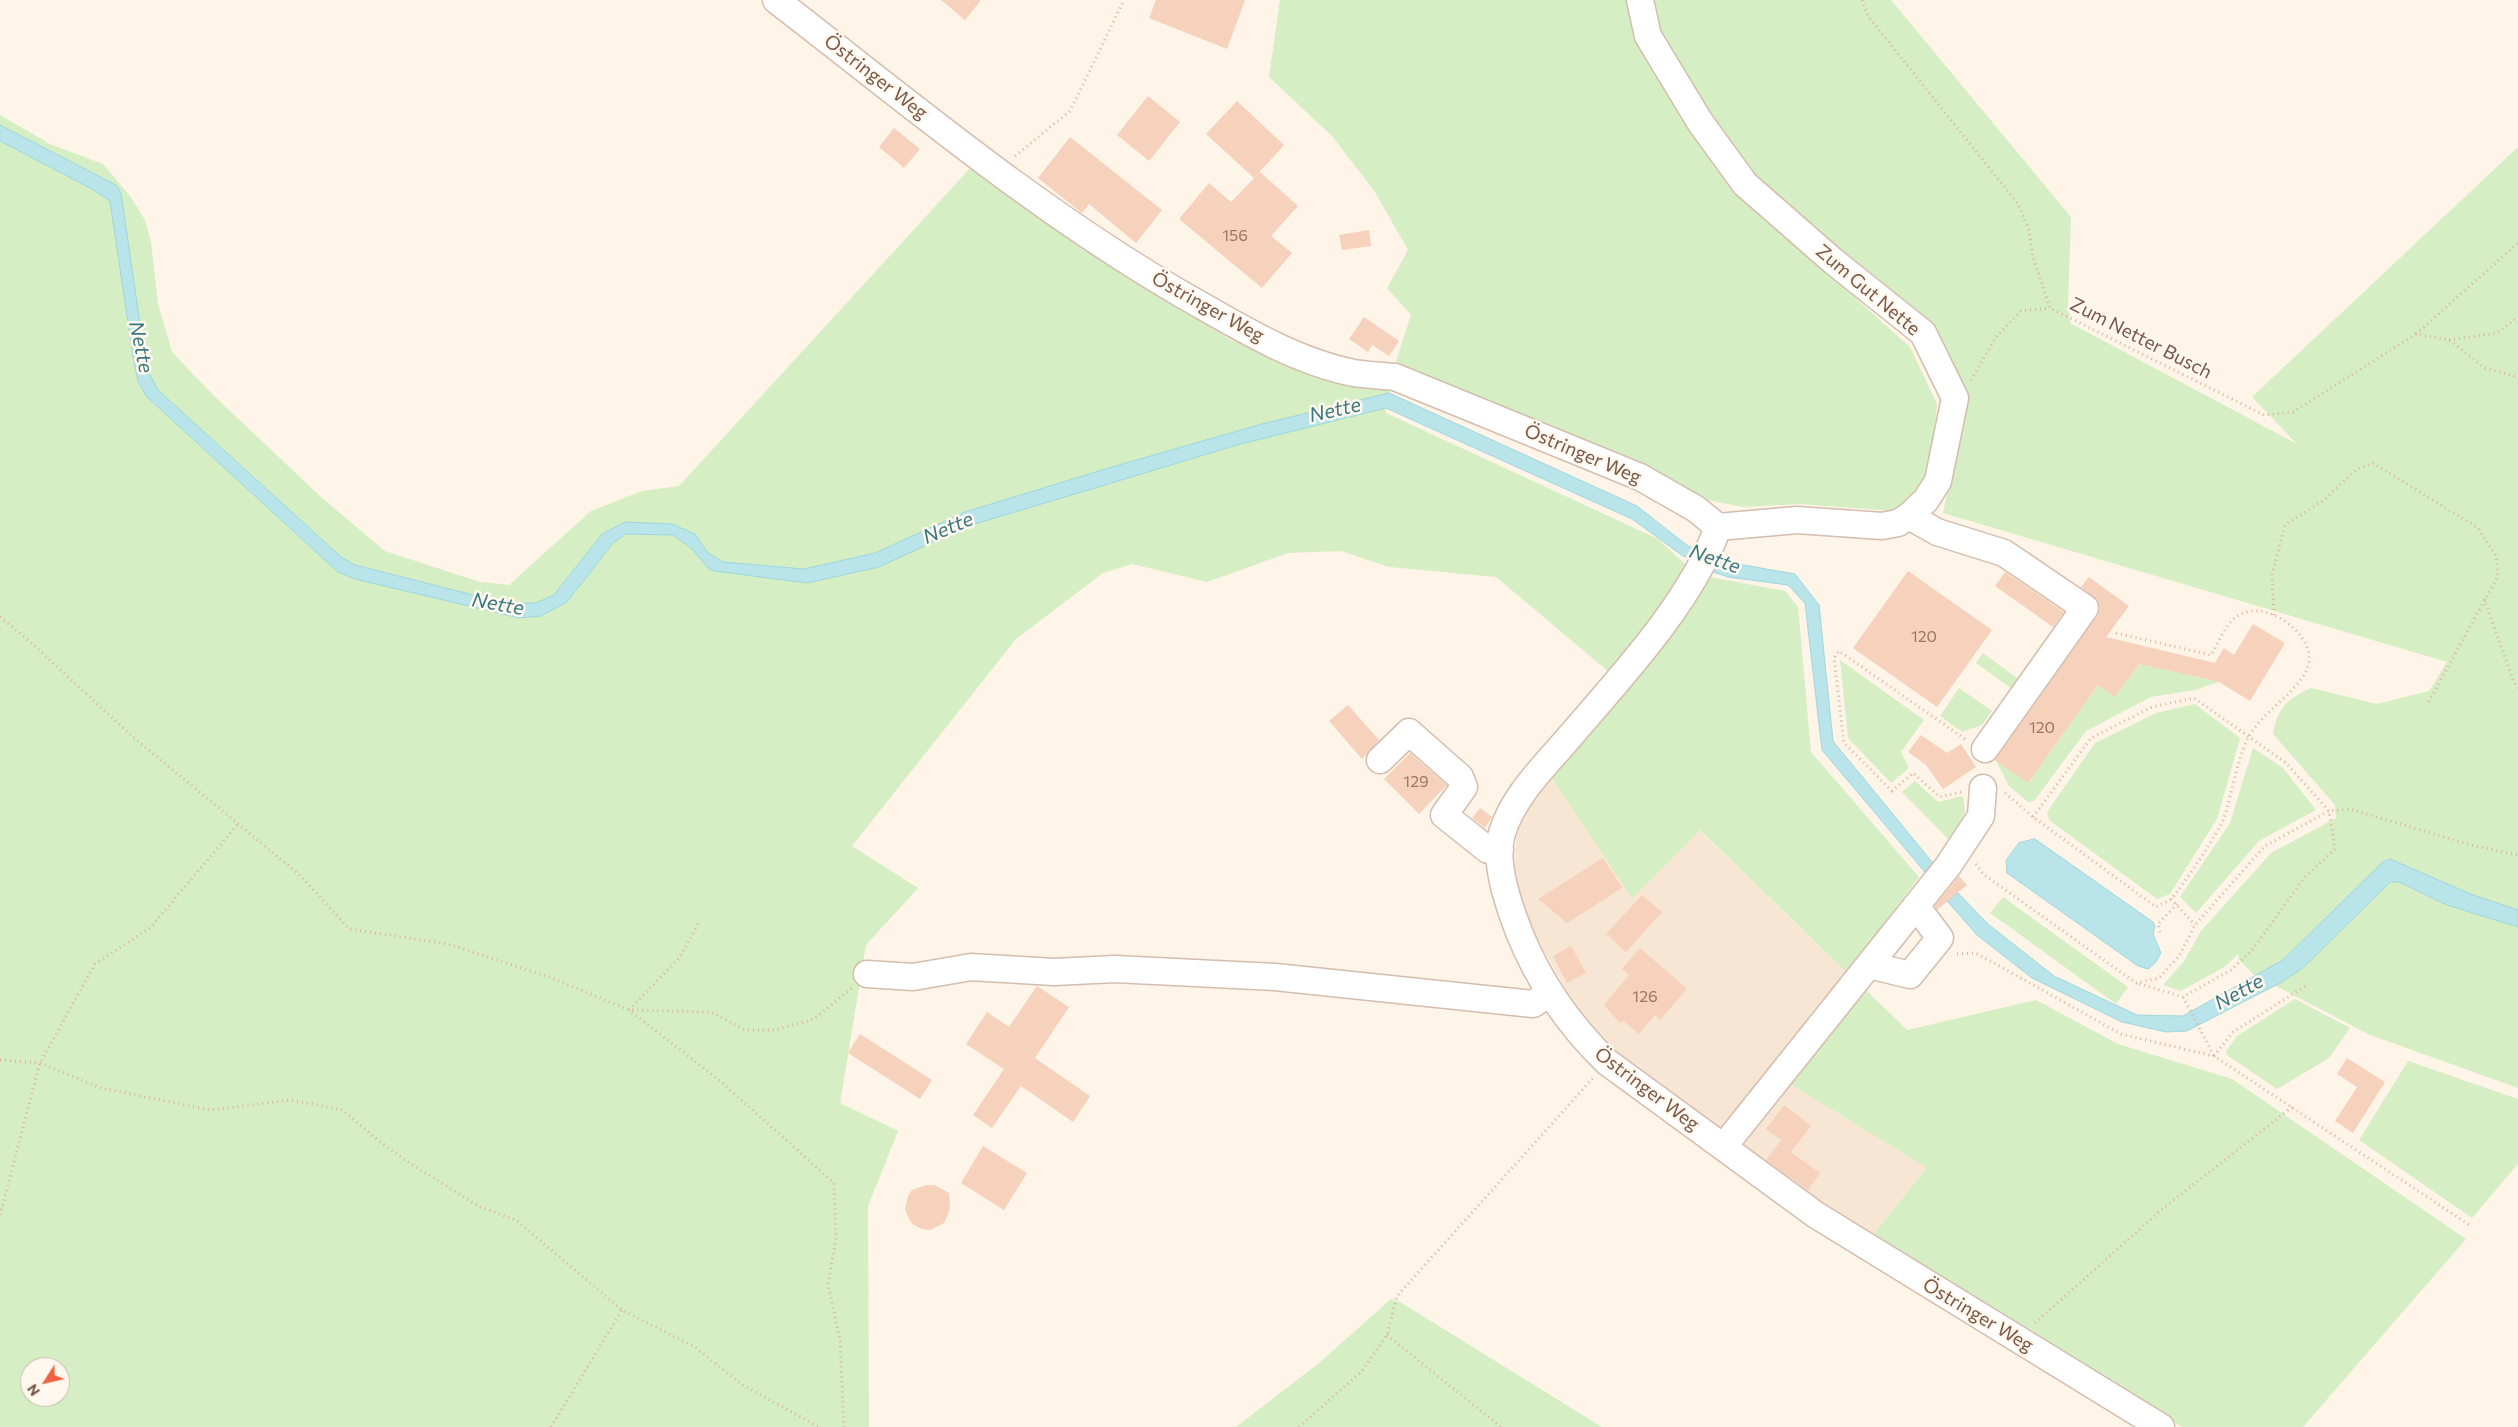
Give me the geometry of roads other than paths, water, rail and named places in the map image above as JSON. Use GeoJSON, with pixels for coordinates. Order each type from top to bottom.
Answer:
{"type":"FeatureCollection","features":[{"type":"Feature","properties":{"kind":"street","name":"Östringer Weg"},"geometry":{"type":"LineString","coordinates":[[776,0],[997,171],[1137,268],[1240,328],[1310,360],[1354,373],[1395,377],[1640,476],[1696,508],[1715,535],[1688,586],[1638,656],[1530,782],[1507,820],[1501,835],[1500,850],[1503,881],[1510,909],[1529,956],[1550,993],[1581,1037],[1607,1062],[1824,1220],[2161,1427]]}},
{"type":"Feature","properties":{"kind":"street","name":"Zum Gut Nette"},"geometry":{"type":"LineString","coordinates":[[1640,0],[1648,36],[1700,122],[1745,184],[1833,261],[1922,333],[1955,398],[1938,481],[1926,500],[1909,516]]}},
{"type":"Feature","properties":{"kind":"street"},"geometry":{"type":"LineString","coordinates":[[1715,535],[1797,520],[1882,526],[1898,523],[1909,516],[1937,532],[2004,553],[2085,608],[1985,749]]}},
{"type":"Feature","properties":{"kind":"street"},"geometry":{"type":"LineString","coordinates":[[1380,760],[1409,732],[1460,777],[1464,787],[1444,815],[1488,850],[1500,850]]}},
{"type":"Feature","properties":{"kind":"street"},"geometry":{"type":"LineString","coordinates":[[1724,1146],[1956,855],[1981,816],[1983,788]]}},
{"type":"Feature","properties":{"kind":"street"},"geometry":{"type":"LineString","coordinates":[[1869,965],[1910,975],[1940,938],[1920,901]]}},
{"type":"Feature","properties":{"kind":"street"},"geometry":{"type":"LineString","coordinates":[[867,974],[913,977],[970,967],[1054,972],[1115,969],[1275,978],[1533,1004],[1550,993]]}},
{"type":"Feature","properties":{"kind":"water","name":"Nette"},"geometry":{"type":"Polygon","coordinates":[[[0,125],[116,185],[121,193],[144,352],[150,375],[158,390],[341,557],[355,565],[485,598],[510,603],[536,603],[554,595],[602,534],[625,522],[672,524],[695,534],[708,553],[723,562],[804,569],[875,553],[965,512],[1112,467],[1262,424],[1389,393],[1637,506],[1688,546],[1701,551],[1696,561],[1683,556],[1632,519],[1386,408],[1237,445],[968,526],[879,567],[807,583],[715,571],[709,569],[691,548],[673,535],[626,534],[613,543],[567,602],[541,616],[519,618],[355,579],[338,572],[146,396],[138,381],[133,356],[110,201],[92,189],[0,141],[0,125]]]}},
{"type":"Feature","properties":{"kind":"water"},"geometry":{"type":"Polygon","coordinates":[[[1717,556],[1732,563],[1795,574],[1819,605],[1833,741],[1937,868],[1929,877],[1822,750],[1805,603],[1788,585],[1728,577],[1710,571],[1717,556]]]}},
{"type":"Feature","properties":{"kind":"water"},"geometry":{"type":"Polygon","coordinates":[[[2035,839],[2153,922],[2155,926],[2153,934],[2161,953],[2156,962],[2148,969],[2138,966],[2007,873],[2006,860],[2019,843],[2035,839]]]}},
{"type":"Feature","properties":{"kind":"water","name":"Nette"},"geometry":{"type":"Polygon","coordinates":[[[2390,859],[2473,895],[2518,910],[2518,927],[2447,905],[2399,882],[2390,882],[2303,968],[2280,983],[2187,1031],[2166,1032],[2122,1022],[2032,978],[1977,935],[1947,901],[1958,893],[1988,924],[2054,976],[2137,1015],[2183,1016],[2283,960],[2383,862],[2390,859]]]}}]}
